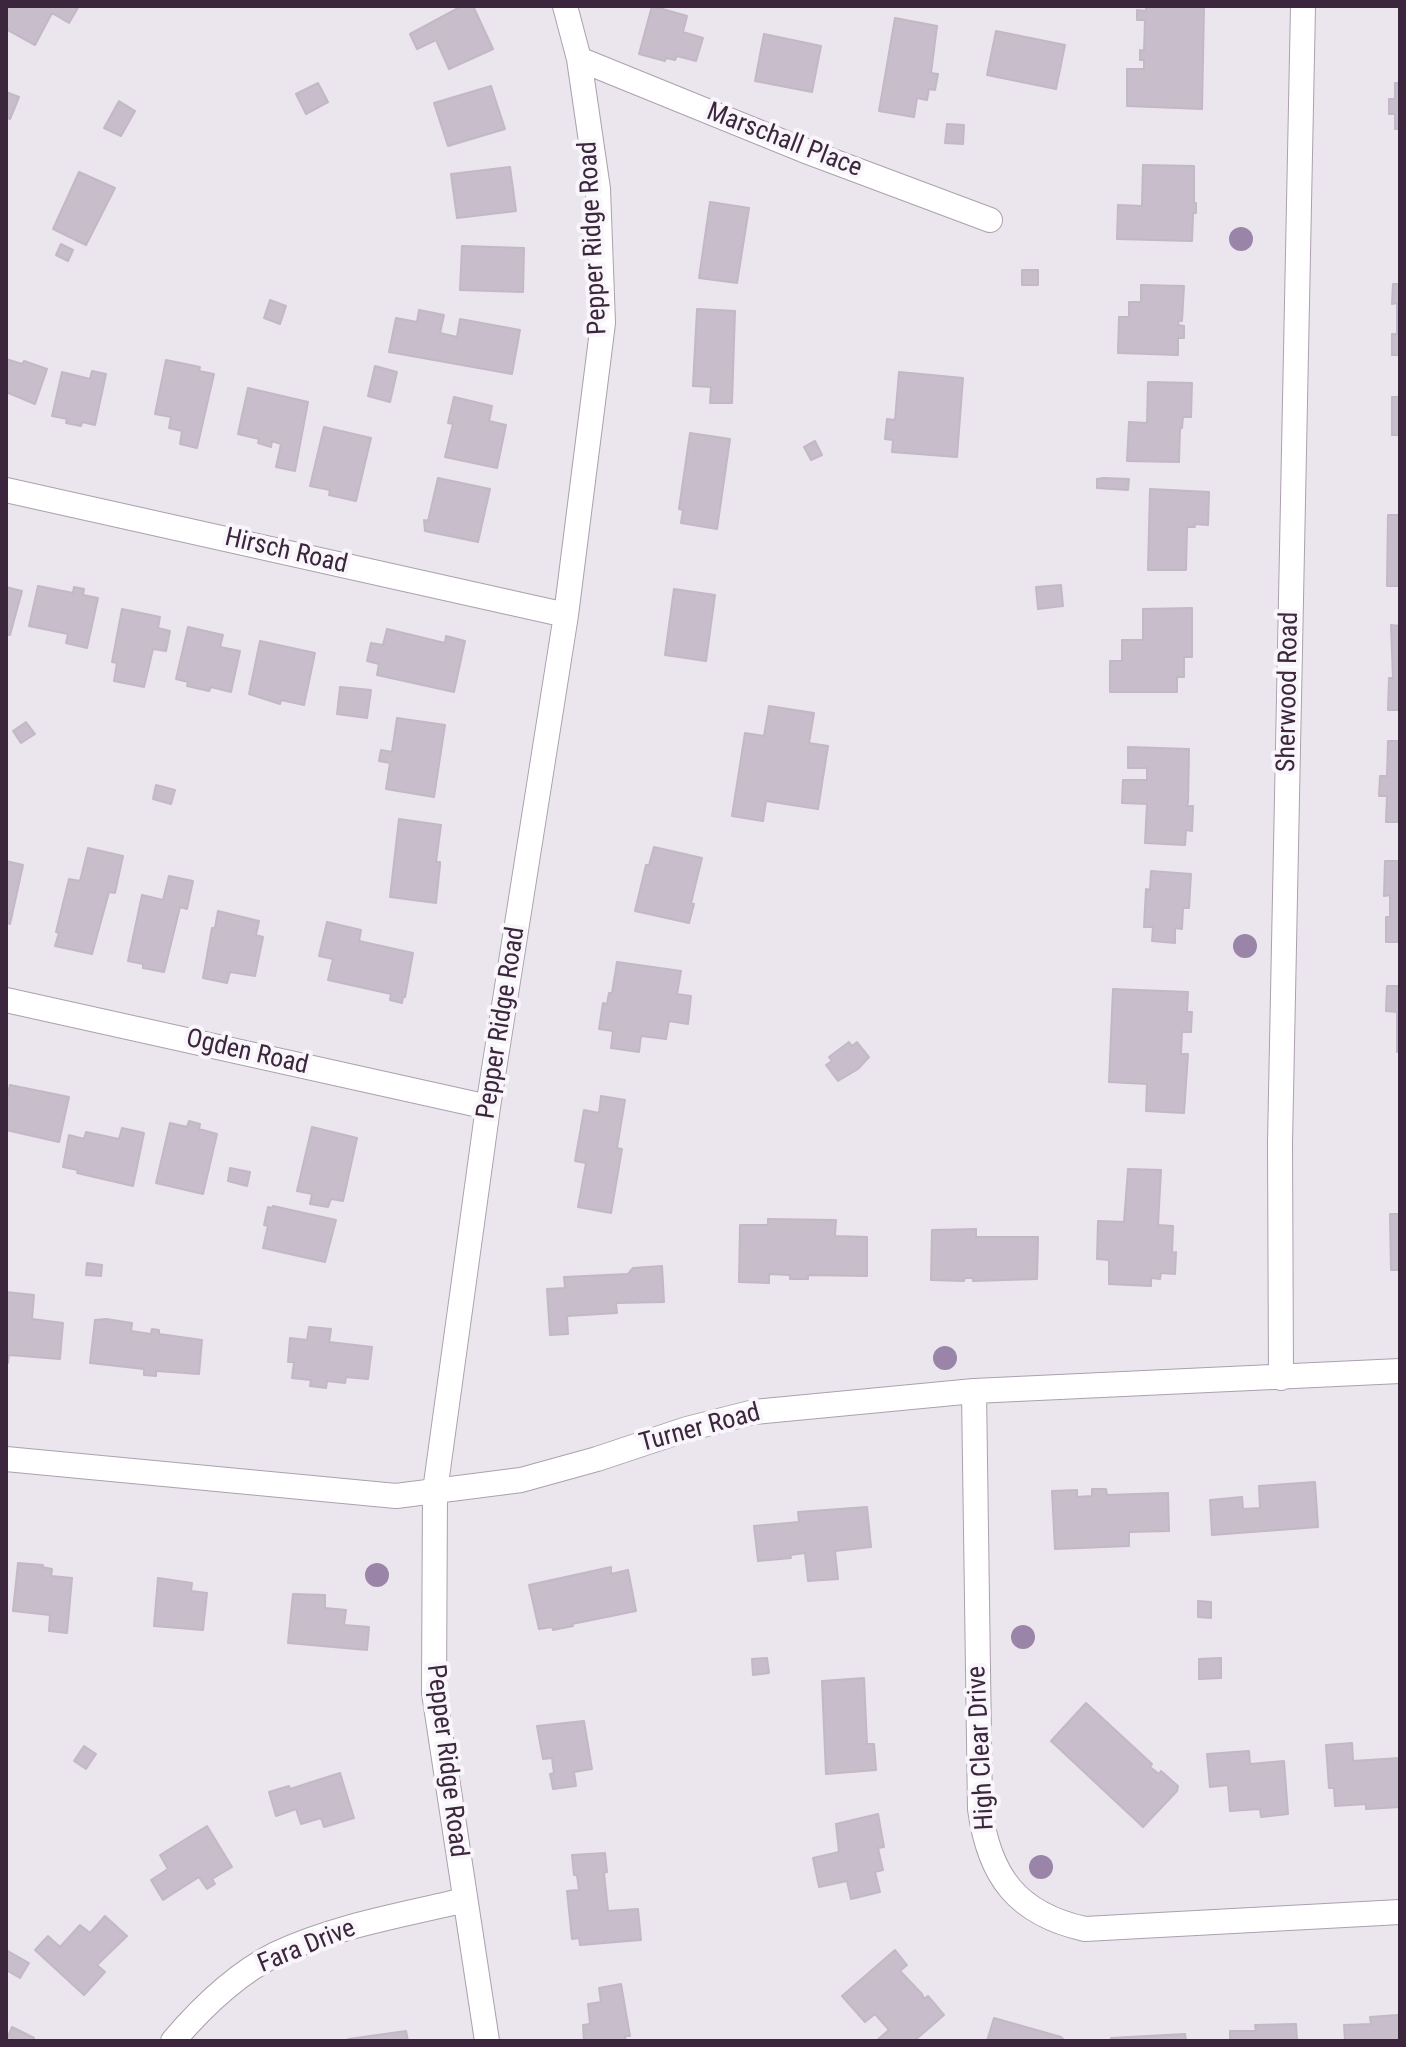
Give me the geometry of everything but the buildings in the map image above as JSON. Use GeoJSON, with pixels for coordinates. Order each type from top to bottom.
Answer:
{"type":"FeatureCollection","features":[{"type":"Feature","properties":{"kind":"street","name":"Pepper Ridge Road"},"geometry":{"type":"LineString","coordinates":[[487,2041],[434,1693],[435,1491],[488,1107],[566,615],[603,323],[598,189],[579,59],[565,6]]}},
{"type":"Feature","properties":{"kind":"street","name":"Sherwood Road"},"geometry":{"type":"LineString","coordinates":[[1281,1378],[1280,1126],[1303,6]]}},
{"type":"Feature","properties":{"kind":"street","name":"Marschall Place"},"geometry":{"type":"LineString","coordinates":[[579,59],[803,150],[990,220]]}},
{"type":"Feature","properties":{"kind":"street","name":"Hirsch Road"},"geometry":{"type":"LineString","coordinates":[[6,490],[566,615]]}},
{"type":"Feature","properties":{"kind":"street","name":"Ogden Road"},"geometry":{"type":"LineString","coordinates":[[6,1000],[488,1107]]}},
{"type":"Feature","properties":{"kind":"street","name":"Turner Road"},"geometry":{"type":"LineString","coordinates":[[6,1459],[396,1496],[521,1480],[687,1429],[754,1412],[974,1391],[1400,1371]]}},
{"type":"Feature","properties":{"kind":"street","name":"High Clear Drive"},"geometry":{"type":"LineString","coordinates":[[974,1391],[980,1809],[992,1862],[1005,1882],[1021,1901],[1041,1915],[1061,1924],[1085,1929],[1400,1912]]}},
{"type":"Feature","properties":{"kind":"street","name":"Fara Drive"},"geometry":{"type":"LineString","coordinates":[[173,2041],[216,1996],[251,1969],[276,1955],[359,1925],[465,1900]]}}]}
